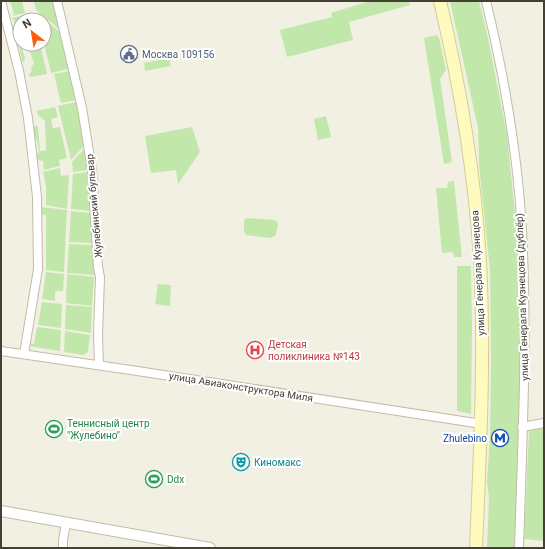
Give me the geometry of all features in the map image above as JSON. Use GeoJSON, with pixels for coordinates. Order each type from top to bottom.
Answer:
{"type":"FeatureCollection","features":[{"type":"Feature","properties":{"kind":"main road","name":"улица Генерала Кузнецова"},"geometry":{"type":"LineString","coordinates":[[440,1],[456,73],[464,123],[476,210],[480,260],[482,310],[482,424],[476,548]]}},
{"type":"Feature","properties":{"kind":"street"},"geometry":{"type":"LineString","coordinates":[[1,1],[19,71],[28,118],[37,197],[38,269],[24,354]]}},
{"type":"Feature","properties":{"kind":"street","name":"Жулебинский бульвар"},"geometry":{"type":"LineString","coordinates":[[57,1],[82,108],[92,170],[100,277],[98,336],[99,365]]}},
{"type":"Feature","properties":{"kind":"street","name":"улица Генерала Кузнецова (дублёр)"},"geometry":{"type":"LineString","coordinates":[[486,1],[510,117],[523,251],[525,361],[519,548]]}},
{"type":"Feature","properties":{"kind":"street","name":"улица Авиаконструктора Миля"},"geometry":{"type":"LineString","coordinates":[[1,351],[482,424]]}},
{"type":"Feature","properties":{"kind":"street"},"geometry":{"type":"LineString","coordinates":[[522,427],[544,423]]}},
{"type":"Feature","properties":{"kind":"street"},"geometry":{"type":"LineString","coordinates":[[1,511],[210,548]]}},
{"type":"Feature","properties":{"kind":"street"},"geometry":{"type":"LineString","coordinates":[[63,548],[66,522]]}},
{"type":"Feature","properties":{"kind":"green space"},"geometry":{"type":"Polygon","coordinates":[[[10,1],[22,1],[25,12],[13,12],[10,1]]]}},
{"type":"Feature","properties":{"kind":"green space"},"geometry":{"type":"Polygon","coordinates":[[[34,1],[53,1],[59,29],[52,23],[52,12],[38,12],[36,10],[34,1]]]}},
{"type":"Feature","properties":{"kind":"green space"},"geometry":{"type":"Polygon","coordinates":[[[370,1],[409,1],[410,5],[349,22],[353,40],[287,57],[280,30],[332,17],[331,13],[370,1]]]}},
{"type":"Feature","properties":{"kind":"green space"},"geometry":{"type":"Polygon","coordinates":[[[450,1],[479,1],[488,38],[507,135],[517,233],[521,339],[517,504],[514,548],[487,548],[489,498],[487,481],[490,437],[491,360],[490,270],[479,164],[478,128],[450,1]]]}},
{"type":"Feature","properties":{"kind":"green space"},"geometry":{"type":"Polygon","coordinates":[[[52,25],[60,32],[68,69],[51,73],[46,52],[52,52],[52,25]]]}},
{"type":"Feature","properties":{"kind":"green space"},"geometry":{"type":"Polygon","coordinates":[[[437,35],[446,70],[440,79],[452,162],[444,164],[424,38],[437,35]]]}},
{"type":"Feature","properties":{"kind":"green space"},"geometry":{"type":"Polygon","coordinates":[[[20,52],[23,52],[25,58],[24,62],[22,61],[20,52]]]}},
{"type":"Feature","properties":{"kind":"green space"},"geometry":{"type":"Polygon","coordinates":[[[30,52],[42,52],[47,74],[30,77],[29,74],[32,71],[31,68],[34,63],[30,52]]]}},
{"type":"Feature","properties":{"kind":"green space"},"geometry":{"type":"Polygon","coordinates":[[[169,58],[171,66],[145,71],[144,63],[169,58]]]}},
{"type":"Feature","properties":{"kind":"green space"},"geometry":{"type":"Polygon","coordinates":[[[69,71],[76,100],[61,103],[54,74],[69,71]]]}},
{"type":"Feature","properties":{"kind":"green space"},"geometry":{"type":"Polygon","coordinates":[[[76,102],[84,146],[71,160],[58,106],[76,102]]]}},
{"type":"Feature","properties":{"kind":"green space"},"geometry":{"type":"Polygon","coordinates":[[[55,107],[58,117],[51,119],[53,128],[60,127],[67,158],[59,160],[60,166],[44,170],[43,161],[37,160],[36,154],[39,153],[37,140],[33,138],[32,130],[36,125],[38,127],[40,151],[46,150],[45,121],[37,114],[37,111],[55,107]]]}},
{"type":"Feature","properties":{"kind":"green space"},"geometry":{"type":"Polygon","coordinates":[[[326,116],[331,137],[318,140],[314,119],[326,116]]]}},
{"type":"Feature","properties":{"kind":"green space"},"geometry":{"type":"Polygon","coordinates":[[[192,127],[200,152],[178,184],[176,170],[151,173],[145,136],[192,127]]]}},
{"type":"Feature","properties":{"kind":"green space"},"geometry":{"type":"Polygon","coordinates":[[[85,148],[87,170],[73,172],[72,162],[85,148]]]}},
{"type":"Feature","properties":{"kind":"green space"},"geometry":{"type":"Polygon","coordinates":[[[60,168],[61,176],[69,175],[67,209],[46,205],[46,186],[43,172],[60,168]]]}},
{"type":"Feature","properties":{"kind":"green space"},"geometry":{"type":"Polygon","coordinates":[[[87,172],[90,211],[71,209],[73,174],[87,172]]]}},
{"type":"Feature","properties":{"kind":"green space"},"geometry":{"type":"Polygon","coordinates":[[[454,181],[462,257],[454,257],[453,252],[442,253],[436,188],[447,188],[448,182],[454,181]]]}},
{"type":"Feature","properties":{"kind":"green space"},"geometry":{"type":"Polygon","coordinates":[[[41,207],[67,210],[64,272],[46,270],[46,215],[40,214],[41,207]]]}},
{"type":"Feature","properties":{"kind":"green space"},"geometry":{"type":"Polygon","coordinates":[[[71,211],[90,213],[92,243],[69,242],[71,211]]]}},
{"type":"Feature","properties":{"kind":"green space"},"geometry":{"type":"Polygon","coordinates":[[[247,218],[276,221],[278,224],[276,235],[271,238],[246,235],[244,231],[244,220],[247,218]]]}},
{"type":"Feature","properties":{"kind":"green space"},"geometry":{"type":"Polygon","coordinates":[[[69,244],[92,245],[94,275],[67,273],[69,244]]]}},
{"type":"Feature","properties":{"kind":"green space"},"geometry":{"type":"Polygon","coordinates":[[[457,266],[471,266],[471,414],[457,411],[457,266]]]}},
{"type":"Feature","properties":{"kind":"green space"},"geometry":{"type":"Polygon","coordinates":[[[46,272],[64,274],[63,291],[55,291],[55,301],[42,299],[46,272]]]}},
{"type":"Feature","properties":{"kind":"green space"},"geometry":{"type":"Polygon","coordinates":[[[67,274],[94,277],[92,306],[66,303],[67,274]]]}},
{"type":"Feature","properties":{"kind":"green space"},"geometry":{"type":"Polygon","coordinates":[[[158,284],[171,285],[170,306],[155,304],[158,284]]]}},
{"type":"Feature","properties":{"kind":"green space"},"geometry":{"type":"Polygon","coordinates":[[[42,302],[62,304],[61,328],[38,325],[42,302]]]}},
{"type":"Feature","properties":{"kind":"green space"},"geometry":{"type":"Polygon","coordinates":[[[66,305],[92,307],[91,333],[65,329],[66,305]]]}},
{"type":"Feature","properties":{"kind":"green space"},"geometry":{"type":"Polygon","coordinates":[[[37,327],[61,330],[60,351],[29,346],[29,343],[34,344],[37,327]]]}},
{"type":"Feature","properties":{"kind":"green space"},"geometry":{"type":"Polygon","coordinates":[[[65,331],[90,335],[88,352],[83,355],[64,352],[65,331]]]}},
{"type":"Feature","properties":{"kind":"green space"},"geometry":{"type":"Polygon","coordinates":[[[544,428],[544,541],[524,539],[529,431],[544,428]]]}},
{"type":"Feature","properties":{"kind":"place","name":"Москва 109156"},"geometry":{"type":"Point","coordinates":[129,54]}},
{"type":"Feature","properties":{"kind":"place","name":"Детская поликлиника №143"},"geometry":{"type":"Point","coordinates":[255,350]}},
{"type":"Feature","properties":{"kind":"place","name":"Теннисный центр \"Жулебино\""},"geometry":{"type":"Point","coordinates":[54,429]}},
{"type":"Feature","properties":{"kind":"place","name":"Zhulebino"},"geometry":{"type":"Point","coordinates":[500,438]}},
{"type":"Feature","properties":{"kind":"place","name":"Киномакс"},"geometry":{"type":"Point","coordinates":[241,462]}},
{"type":"Feature","properties":{"kind":"place","name":"Ddx"},"geometry":{"type":"Point","coordinates":[154,479]}}]}
